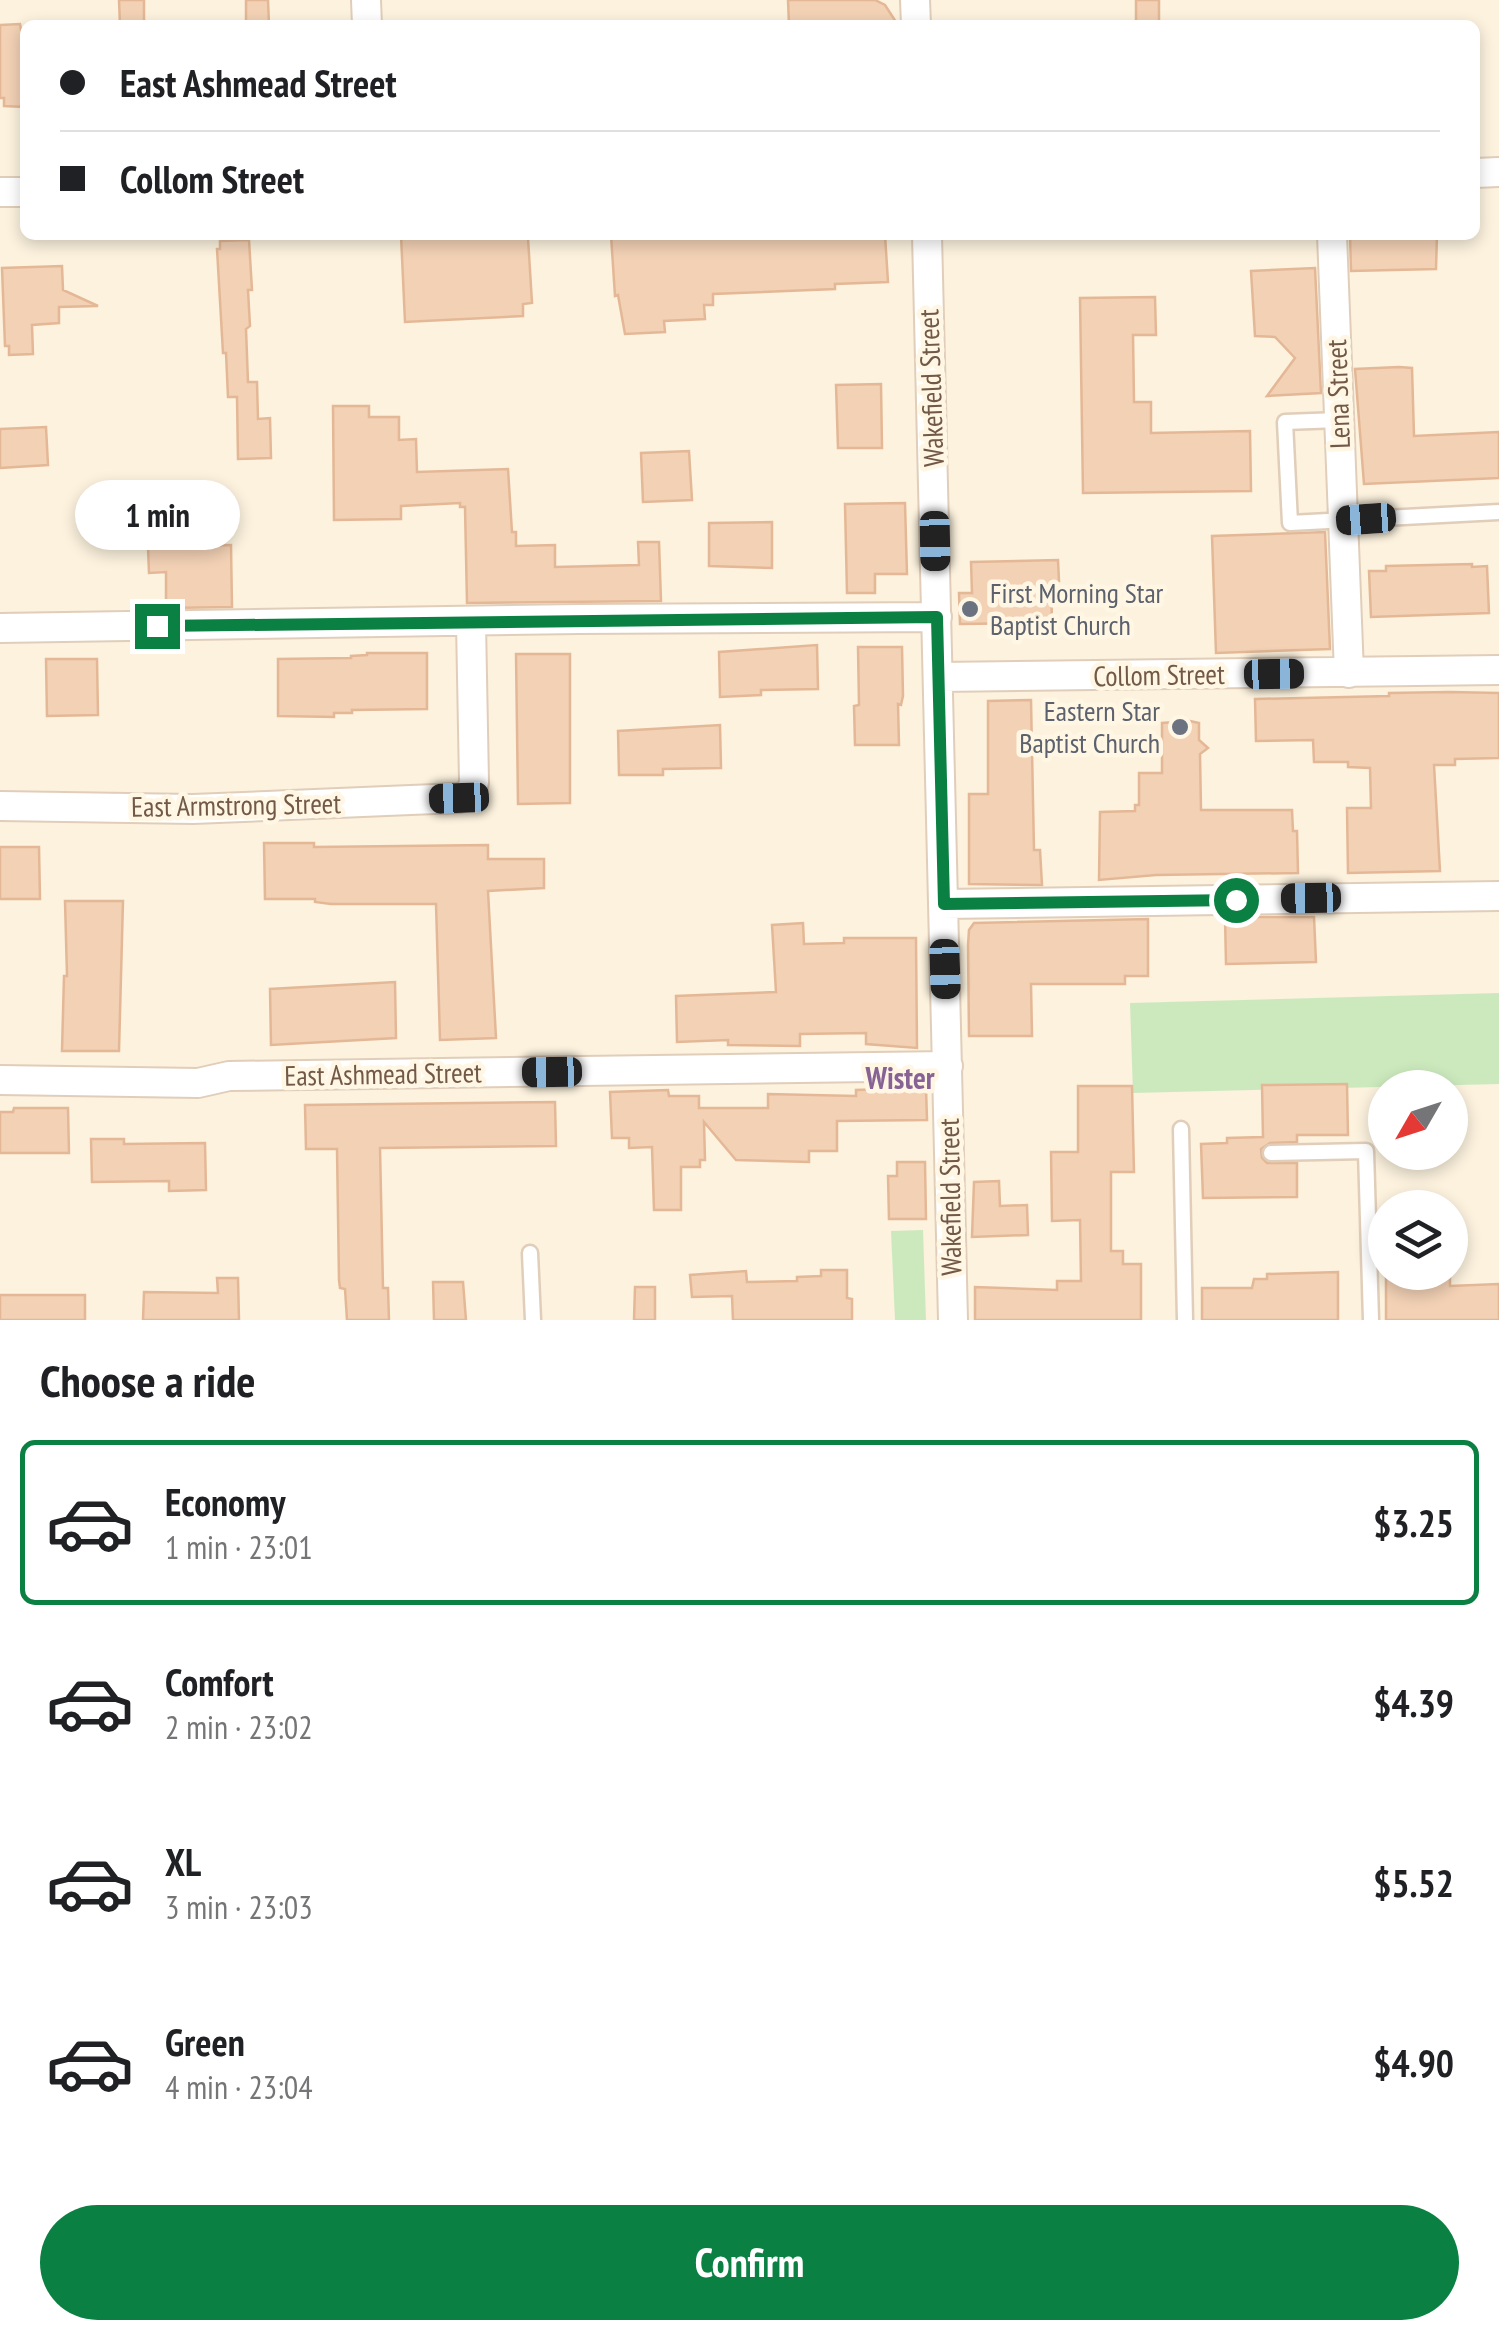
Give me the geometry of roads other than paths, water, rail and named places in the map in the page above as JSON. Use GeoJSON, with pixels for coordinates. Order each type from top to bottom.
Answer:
{"type":"FeatureCollection","features":[{"type":"Feature","properties":{"kind":"street","name":"Wakefield Street"},"geometry":{"type":"LineString","coordinates":[[927,240],[953,1320]]}},
{"type":"Feature","properties":{"kind":"street","name":"Lena Street"},"geometry":{"type":"LineString","coordinates":[[1332,240],[1349,672]]}},
{"type":"Feature","properties":{"kind":"street"},"geometry":{"type":"LineString","coordinates":[[0,628],[937,617]]}},
{"type":"Feature","properties":{"kind":"street","name":"East Armstrong Street"},"geometry":{"type":"LineString","coordinates":[[0,806],[193,808],[459,798],[471,794],[471,622]]}},
{"type":"Feature","properties":{"kind":"street","name":"Collom Street"},"geometry":{"type":"LineString","coordinates":[[939,677],[1499,670]]}},
{"type":"Feature","properties":{"kind":"street"},"geometry":{"type":"LineString","coordinates":[[944,904],[1499,896]]}},
{"type":"Feature","properties":{"kind":"street","name":"East Ashmead Street"},"geometry":{"type":"LineString","coordinates":[[0,1080],[198,1084],[229,1076],[948,1066]]}},
{"type":"Feature","properties":{"kind":"lane"},"geometry":{"type":"LineString","coordinates":[[1339,420],[1284,422],[1290,523],[1499,512]]}},
{"type":"Feature","properties":{"kind":"lane"},"geometry":{"type":"LineString","coordinates":[[1181,1129],[1184,1320]]}},
{"type":"Feature","properties":{"kind":"lane"},"geometry":{"type":"LineString","coordinates":[[1271,1153],[1366,1151],[1371,1320]]}},
{"type":"Feature","properties":{"kind":"lane"},"geometry":{"type":"LineString","coordinates":[[530,1253],[532,1320]]}},
{"type":"Feature","properties":{"kind":"place","name":"First Morning Star Baptist Church"},"geometry":{"type":"Point","coordinates":[970,609]}},
{"type":"Feature","properties":{"kind":"place","name":"Eastern Star Baptist Church"},"geometry":{"type":"Point","coordinates":[1180,727]}},
{"type":"Feature","properties":{"kind":"district","name":"Wister"},"geometry":{"type":"Point","coordinates":[900,1079]}}]}
